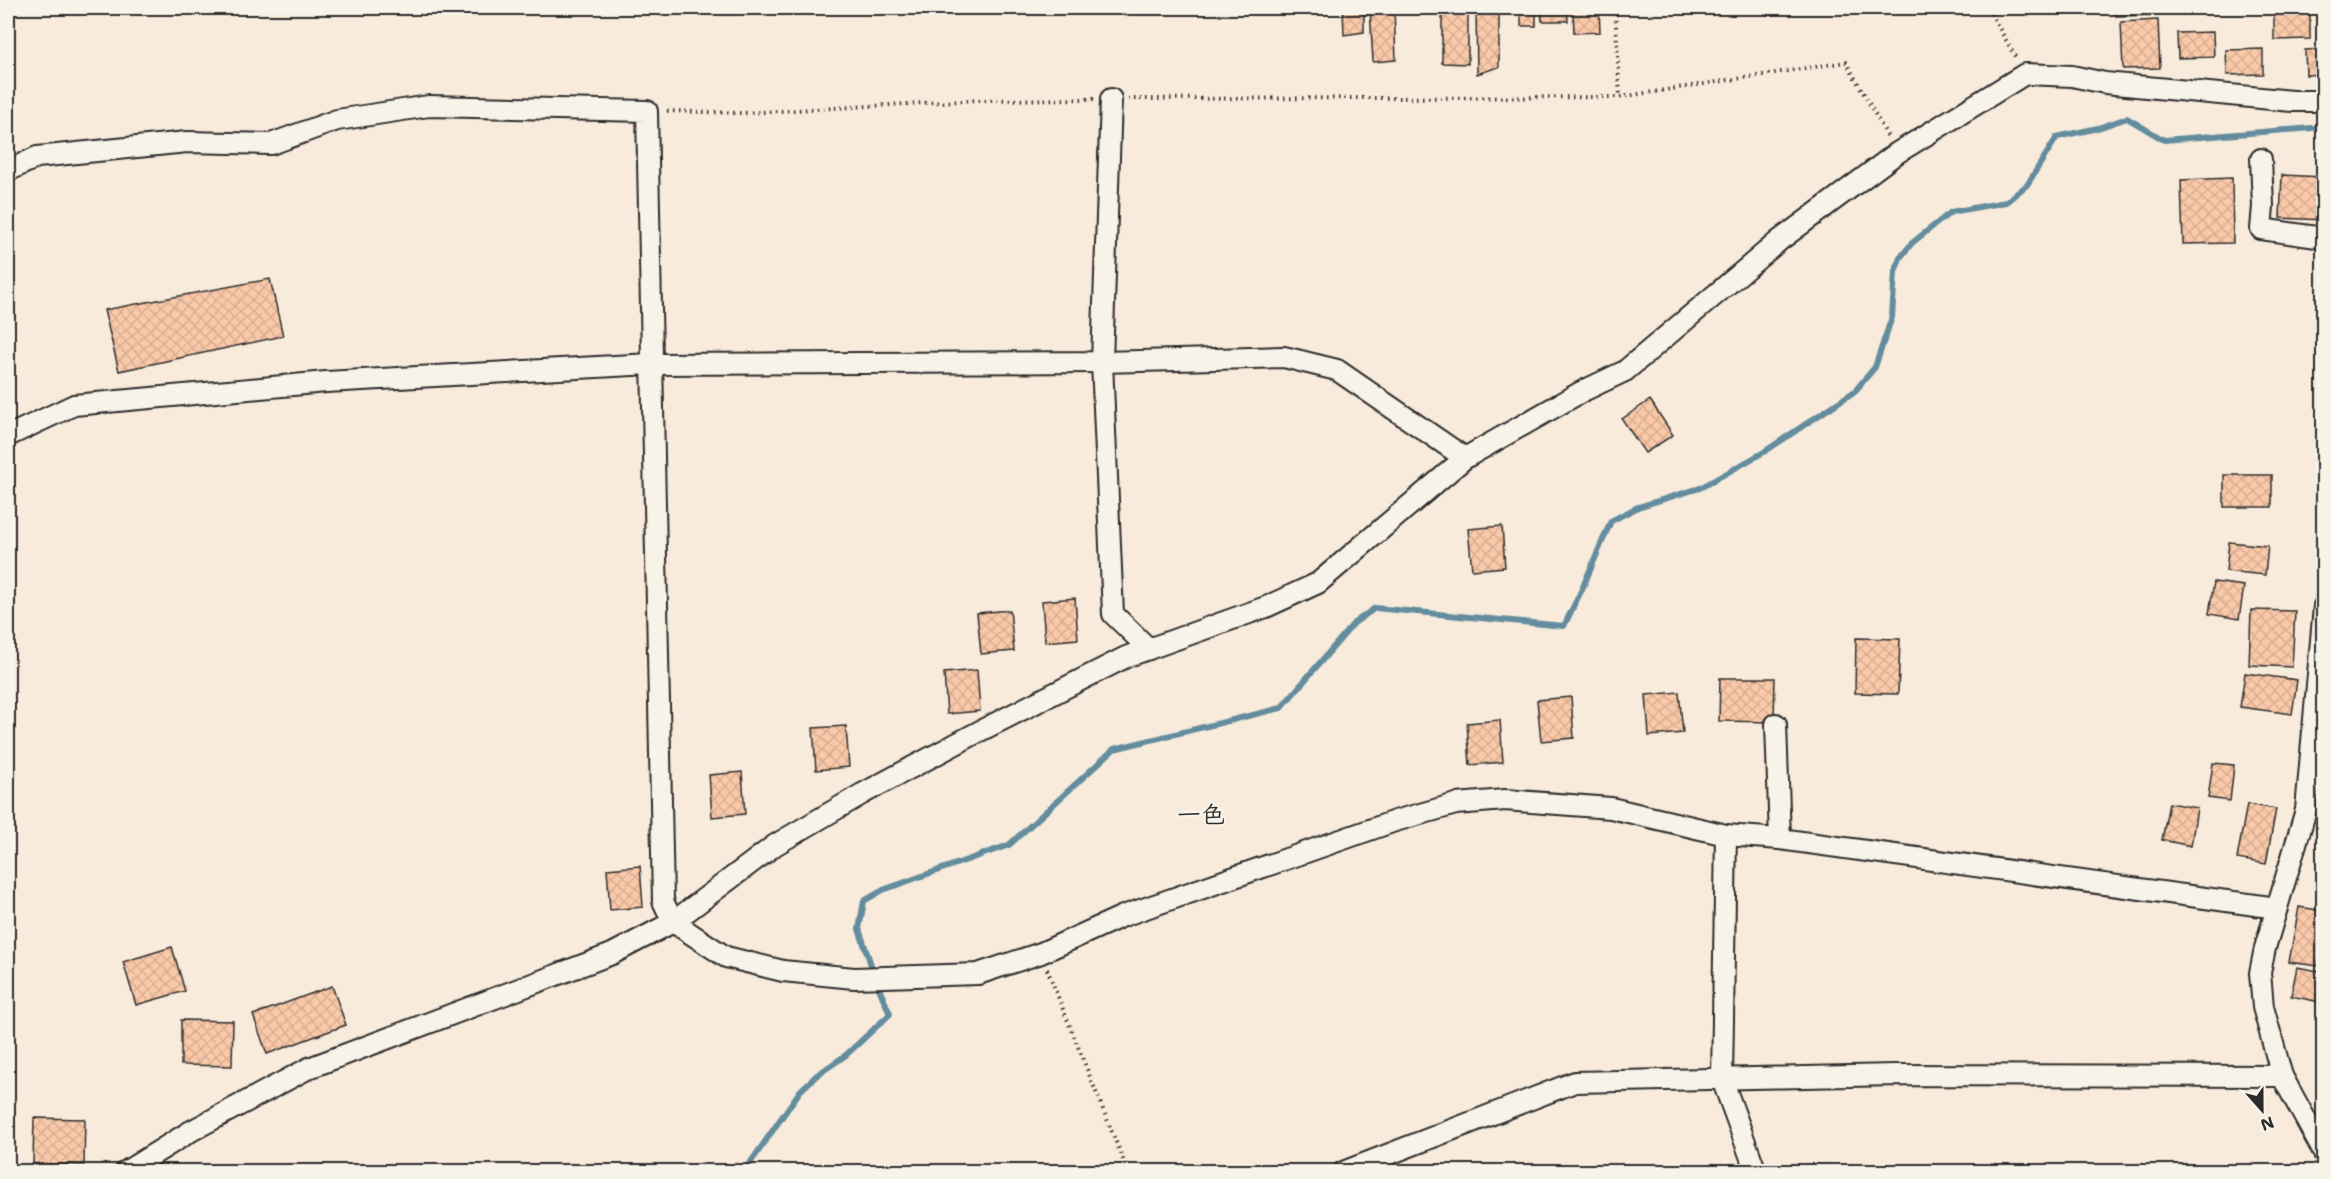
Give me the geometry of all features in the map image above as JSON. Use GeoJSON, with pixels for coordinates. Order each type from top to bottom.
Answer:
{"type":"FeatureCollection","features":[{"type":"Feature","properties":{"kind":"street"},"geometry":{"type":"LineString","coordinates":[[124,1172],[191,1131],[309,1068],[612,954],[673,922],[775,845],[862,794],[980,731],[1126,657],[1266,608],[1318,583],[1465,458],[1581,392],[1625,371],[1780,240],[1897,153],[2025,75],[2073,76],[2105,83],[2292,101],[2324,101]]}},
{"type":"Feature","properties":{"kind":"street"},"geometry":{"type":"LineString","coordinates":[[1111,99],[1102,362],[1113,614],[1149,649]]}},
{"type":"Feature","properties":{"kind":"street"},"geometry":{"type":"LineString","coordinates":[[8,171],[37,157],[187,142],[271,144],[337,120],[429,106],[647,111],[663,901],[673,922],[726,957],[783,971],[854,978],[978,974],[1041,953],[1123,916],[1395,821],[1456,804],[1505,800],[1611,808],[1726,835],[1780,839],[2277,908]]}},
{"type":"Feature","properties":{"kind":"street"},"geometry":{"type":"LineString","coordinates":[[2261,159],[2263,206],[2261,229],[2324,238]]}},
{"type":"Feature","properties":{"kind":"street"},"geometry":{"type":"LineString","coordinates":[[8,436],[74,405],[326,382],[651,364],[1102,362],[1284,357],[1337,370],[1465,458]]}},
{"type":"Feature","properties":{"kind":"street"},"geometry":{"type":"LineString","coordinates":[[2323,618],[2315,812],[2277,908],[2260,973],[2263,1007],[2282,1076],[2324,1153]]}},
{"type":"Feature","properties":{"kind":"street"},"geometry":{"type":"LineString","coordinates":[[1776,724],[1780,839]]}},
{"type":"Feature","properties":{"kind":"street"},"geometry":{"type":"LineString","coordinates":[[1726,835],[1722,1080],[1756,1172]]}},
{"type":"Feature","properties":{"kind":"street"},"geometry":{"type":"LineString","coordinates":[[1343,1172],[1575,1082],[1895,1076],[2282,1076]]}},
{"type":"Feature","properties":{"kind":"path"},"geometry":{"type":"LineString","coordinates":[[1616,8],[1620,97]]}},
{"type":"Feature","properties":{"kind":"path"},"geometry":{"type":"LineString","coordinates":[[1988,8],[2025,75]]}},
{"type":"Feature","properties":{"kind":"path"},"geometry":{"type":"LineString","coordinates":[[647,111],[743,113],[980,100],[1620,97],[1846,63],[1897,153]]}},
{"type":"Feature","properties":{"kind":"path"},"geometry":{"type":"LineString","coordinates":[[1041,953],[1128,1172]]}},
{"type":"Feature","properties":{"kind":"building"},"geometry":{"type":"Polygon","coordinates":[[[1343,8],[1364,8],[1364,32],[1344,35],[1343,8]]]}},
{"type":"Feature","properties":{"kind":"building"},"geometry":{"type":"Polygon","coordinates":[[[1370,8],[1394,8],[1396,60],[1373,62],[1370,8]]]}},
{"type":"Feature","properties":{"kind":"building"},"geometry":{"type":"Polygon","coordinates":[[[1442,8],[1468,8],[1468,64],[1442,63],[1442,8]]]}},
{"type":"Feature","properties":{"kind":"building"},"geometry":{"type":"Polygon","coordinates":[[[1476,8],[1499,8],[1499,67],[1477,74],[1476,8]]]}},
{"type":"Feature","properties":{"kind":"building"},"geometry":{"type":"Polygon","coordinates":[[[1521,8],[1536,8],[1536,26],[1521,26],[1521,8]]]}},
{"type":"Feature","properties":{"kind":"building"},"geometry":{"type":"Polygon","coordinates":[[[1541,8],[1567,8],[1568,21],[1542,21],[1541,8]]]}},
{"type":"Feature","properties":{"kind":"building"},"geometry":{"type":"Polygon","coordinates":[[[1573,8],[1599,8],[1600,32],[1574,33],[1573,8]]]}},
{"type":"Feature","properties":{"kind":"building"},"geometry":{"type":"Polygon","coordinates":[[[2116,8],[2153,8],[2153,15],[2116,16],[2116,8]]]}},
{"type":"Feature","properties":{"kind":"building"},"geometry":{"type":"Polygon","coordinates":[[[2310,13],[2310,39],[2274,40],[2274,15],[2310,13]]]}},
{"type":"Feature","properties":{"kind":"building"},"geometry":{"type":"Polygon","coordinates":[[[2158,20],[2160,68],[2123,69],[2121,22],[2158,20]]]}},
{"type":"Feature","properties":{"kind":"building"},"geometry":{"type":"Polygon","coordinates":[[[2213,32],[2214,57],[2178,58],[2177,33],[2213,32]]]}},
{"type":"Feature","properties":{"kind":"building"},"geometry":{"type":"Polygon","coordinates":[[[2263,49],[2263,74],[2227,75],[2226,50],[2263,49]]]}},
{"type":"Feature","properties":{"kind":"building"},"geometry":{"type":"Polygon","coordinates":[[[2324,49],[2324,74],[2306,75],[2305,50],[2324,49]]]}},
{"type":"Feature","properties":{"kind":"building"},"geometry":{"type":"Polygon","coordinates":[[[2282,175],[2324,177],[2324,220],[2280,218],[2282,175]]]}},
{"type":"Feature","properties":{"kind":"building"},"geometry":{"type":"Polygon","coordinates":[[[2232,178],[2233,243],[2183,244],[2181,180],[2232,178]]]}},
{"type":"Feature","properties":{"kind":"building"},"geometry":{"type":"Polygon","coordinates":[[[270,279],[283,336],[119,371],[104,310],[270,279]]]}},
{"type":"Feature","properties":{"kind":"building"},"geometry":{"type":"Polygon","coordinates":[[[1650,400],[1673,435],[1645,453],[1622,419],[1650,400]]]}},
{"type":"Feature","properties":{"kind":"building"},"geometry":{"type":"Polygon","coordinates":[[[2224,475],[2272,475],[2272,507],[2224,507],[2224,475]]]}},
{"type":"Feature","properties":{"kind":"building"},"geometry":{"type":"Polygon","coordinates":[[[1502,526],[1505,567],[1472,570],[1468,529],[1502,526]]]}},
{"type":"Feature","properties":{"kind":"building"},"geometry":{"type":"Polygon","coordinates":[[[2229,542],[2268,546],[2265,575],[2226,571],[2229,542]]]}},
{"type":"Feature","properties":{"kind":"building"},"geometry":{"type":"Polygon","coordinates":[[[2214,582],[2244,586],[2239,619],[2209,614],[2214,582]]]}},
{"type":"Feature","properties":{"kind":"building"},"geometry":{"type":"Polygon","coordinates":[[[1075,598],[1078,639],[1045,642],[1042,601],[1075,598]]]}},
{"type":"Feature","properties":{"kind":"building"},"geometry":{"type":"Polygon","coordinates":[[[1010,610],[1014,651],[981,654],[977,613],[1010,610]]]}},
{"type":"Feature","properties":{"kind":"building"},"geometry":{"type":"Polygon","coordinates":[[[2251,610],[2295,611],[2292,667],[2249,665],[2251,610]]]}},
{"type":"Feature","properties":{"kind":"building"},"geometry":{"type":"Polygon","coordinates":[[[1856,638],[1900,639],[1898,694],[1855,693],[1856,638]]]}},
{"type":"Feature","properties":{"kind":"building"},"geometry":{"type":"Polygon","coordinates":[[[977,670],[980,711],[947,714],[944,673],[977,670]]]}},
{"type":"Feature","properties":{"kind":"building"},"geometry":{"type":"Polygon","coordinates":[[[2245,673],[2297,680],[2292,714],[2240,707],[2245,673]]]}},
{"type":"Feature","properties":{"kind":"building"},"geometry":{"type":"Polygon","coordinates":[[[1720,678],[1775,678],[1774,722],[1719,721],[1720,678]]]}},
{"type":"Feature","properties":{"kind":"building"},"geometry":{"type":"Polygon","coordinates":[[[1679,692],[1683,733],[1649,736],[1646,695],[1679,692]]]}},
{"type":"Feature","properties":{"kind":"building"},"geometry":{"type":"Polygon","coordinates":[[[1571,697],[1574,738],[1541,741],[1537,700],[1571,697]]]}},
{"type":"Feature","properties":{"kind":"building"},"geometry":{"type":"Polygon","coordinates":[[[1500,720],[1503,762],[1470,765],[1467,723],[1500,720]]]}},
{"type":"Feature","properties":{"kind":"building"},"geometry":{"type":"Polygon","coordinates":[[[846,726],[849,767],[816,770],[813,728],[846,726]]]}},
{"type":"Feature","properties":{"kind":"building"},"geometry":{"type":"Polygon","coordinates":[[[2213,763],[2234,765],[2230,801],[2208,798],[2213,763]]]}},
{"type":"Feature","properties":{"kind":"building"},"geometry":{"type":"Polygon","coordinates":[[[742,772],[745,814],[712,817],[709,775],[742,772]]]}},
{"type":"Feature","properties":{"kind":"building"},"geometry":{"type":"Polygon","coordinates":[[[2169,803],[2197,808],[2191,846],[2162,840],[2169,803]]]}},
{"type":"Feature","properties":{"kind":"building"},"geometry":{"type":"Polygon","coordinates":[[[2247,804],[2276,809],[2266,864],[2237,859],[2247,804]]]}},
{"type":"Feature","properties":{"kind":"building"},"geometry":{"type":"Polygon","coordinates":[[[640,866],[643,907],[610,910],[607,869],[640,866]]]}},
{"type":"Feature","properties":{"kind":"building"},"geometry":{"type":"Polygon","coordinates":[[[2299,907],[2324,911],[2324,937],[2318,966],[2289,962],[2299,907]]]}},
{"type":"Feature","properties":{"kind":"building"},"geometry":{"type":"Polygon","coordinates":[[[172,947],[185,991],[136,1005],[123,962],[172,947]]]}},
{"type":"Feature","properties":{"kind":"building"},"geometry":{"type":"Polygon","coordinates":[[[2297,967],[2324,972],[2320,1002],[2291,996],[2297,967]]]}},
{"type":"Feature","properties":{"kind":"building"},"geometry":{"type":"Polygon","coordinates":[[[332,986],[346,1025],[267,1054],[253,1015],[332,986]]]}},
{"type":"Feature","properties":{"kind":"building"},"geometry":{"type":"Polygon","coordinates":[[[181,1020],[233,1021],[232,1066],[181,1065],[181,1020]]]}},
{"type":"Feature","properties":{"kind":"building"},"geometry":{"type":"Polygon","coordinates":[[[34,1118],[85,1119],[84,1165],[33,1164],[34,1118]]]}},
{"type":"Feature","properties":{"kind":"waterway"},"geometry":{"type":"LineString","coordinates":[[744,1172],[800,1091],[817,1075],[846,1055],[890,1014],[859,929],[864,901],[883,890],[1009,845],[1114,749],[1281,708],[1354,623],[1375,608],[1564,626],[1611,521],[1638,507],[1700,488],[1764,452],[1855,391],[1875,367],[1892,317],[1895,272],[1900,258],[1912,243],[1951,212],[2006,202],[2027,185],[2057,137],[2098,128],[2127,118],[2164,140],[2324,127]]}},
{"type":"Feature","properties":{"kind":"district","name":"一色"},"geometry":{"type":"Point","coordinates":[1201,815]}}]}
